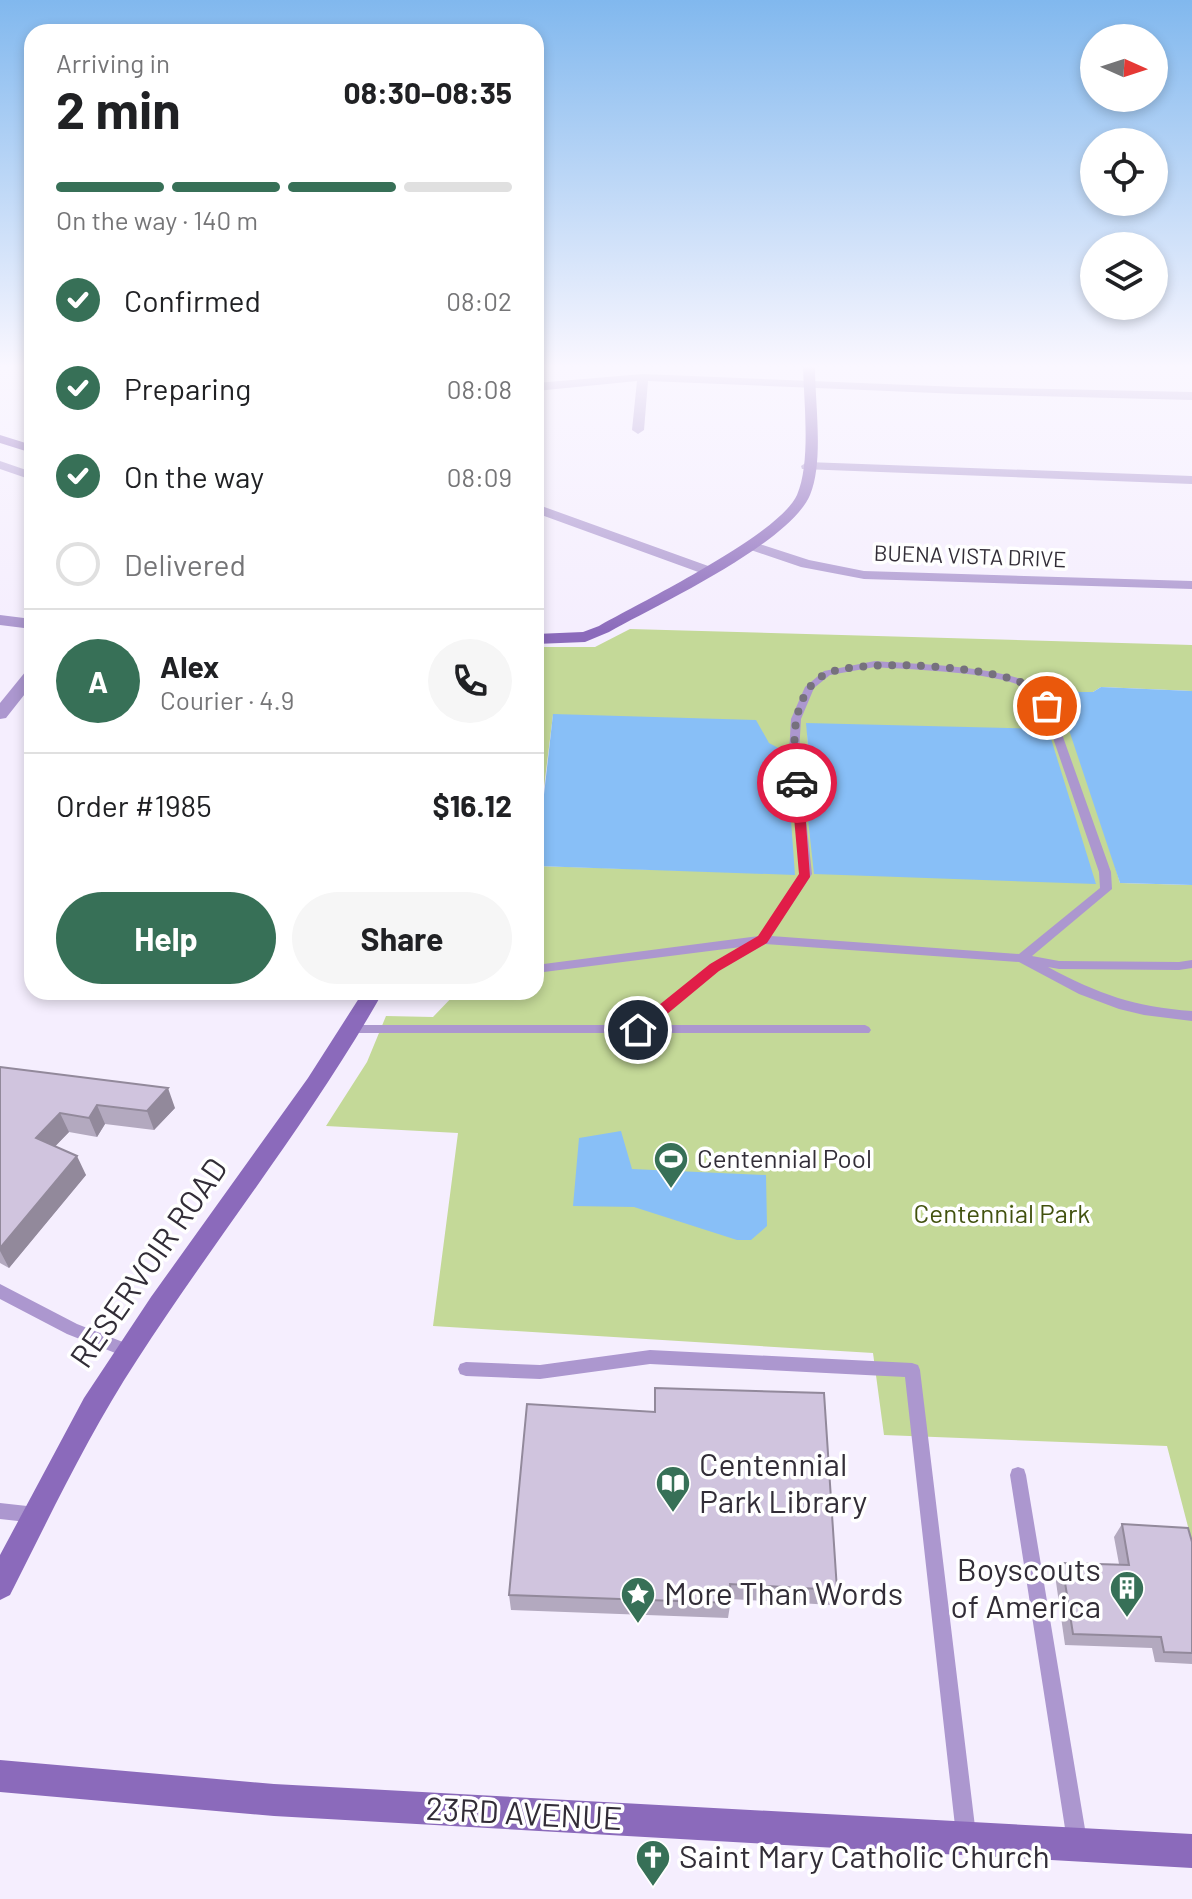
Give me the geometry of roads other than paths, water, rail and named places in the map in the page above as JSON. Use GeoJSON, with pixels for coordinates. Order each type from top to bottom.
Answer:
{"type":"FeatureCollection","features":[{"type":"Feature","properties":{"kind":"street"},"geometry":{"type":"LineString","coordinates":[[544,639],[585,637],[604,629],[750,545],[795,510],[802,497],[807,456]]}},
{"type":"Feature","properties":{"kind":"street"},"geometry":{"type":"LineString","coordinates":[[0,465],[24,473]]}},
{"type":"Feature","properties":{"kind":"street"},"geometry":{"type":"LineString","coordinates":[[807,466],[1192,480]]}},
{"type":"Feature","properties":{"kind":"street"},"geometry":{"type":"LineString","coordinates":[[544,511],[706,570]]}},
{"type":"Feature","properties":{"kind":"street","name":"BUENA VISTA DRIVE"},"geometry":{"type":"LineString","coordinates":[[750,545],[806,564],[864,575],[1192,585]]}},
{"type":"Feature","properties":{"kind":"street"},"geometry":{"type":"LineString","coordinates":[[0,620],[24,623]]}},
{"type":"Feature","properties":{"kind":"street"},"geometry":{"type":"LineString","coordinates":[[0,714],[24,684]]}},
{"type":"Feature","properties":{"kind":"street","name":"RESERVOIR ROAD"},"geometry":{"type":"LineString","coordinates":[[0,1585],[72,1443],[128,1351],[313,1092],[369,1000]]}},
{"type":"Feature","properties":{"kind":"street","name":"23RD AVENUE"},"geometry":{"type":"LineString","coordinates":[[0,1776],[288,1801],[1192,1851]]}},
{"type":"Feature","properties":{"kind":"lane"},"geometry":{"type":"LineString","coordinates":[[638,1030],[715,967],[763,940],[806,874],[794,753],[796,719],[810,687],[827,673],[875,664],[924,666],[984,673],[1019,681],[1039,692],[1047,706],[1105,872],[1106,889],[1021,958]]}},
{"type":"Feature","properties":{"kind":"lane"},"geometry":{"type":"LineString","coordinates":[[544,968],[763,940],[1021,958],[1059,965],[1192,964]]}},
{"type":"Feature","properties":{"kind":"lane"},"geometry":{"type":"LineString","coordinates":[[1021,958],[1076,988],[1130,1010],[1192,1016]]}},
{"type":"Feature","properties":{"kind":"lane"},"geometry":{"type":"LineString","coordinates":[[352,1030],[865,1030]]}},
{"type":"Feature","properties":{"kind":"lane"},"geometry":{"type":"LineString","coordinates":[[0,1291],[72,1329],[128,1351]]}},
{"type":"Feature","properties":{"kind":"lane"},"geometry":{"type":"LineString","coordinates":[[466,1369],[540,1372],[650,1357],[912,1370],[967,1838]]}},
{"type":"Feature","properties":{"kind":"lane"},"geometry":{"type":"LineString","coordinates":[[1018,1475],[1078,1845]]}},
{"type":"Feature","properties":{"kind":"lane"},"geometry":{"type":"LineString","coordinates":[[0,1511],[36,1515]]}},
{"type":"Feature","properties":{"kind":"water"},"geometry":{"type":"Polygon","coordinates":[[[1101,687],[1192,691],[1192,885],[1120,883],[1063,712],[1067,707],[1064,692],[1093,692],[1101,687]]]}},
{"type":"Feature","properties":{"kind":"water"},"geometry":{"type":"Polygon","coordinates":[[[553,714],[756,720],[769,743],[786,752],[795,875],[544,866],[544,794],[553,714]]]}},
{"type":"Feature","properties":{"kind":"water"},"geometry":{"type":"Polygon","coordinates":[[[806,723],[1048,729],[1096,884],[814,874],[801,755],[808,746],[806,723]]]}},
{"type":"Feature","properties":{"kind":"water","name":"Centennial Pool"},"geometry":{"type":"Polygon","coordinates":[[[621,1131],[632,1169],[766,1175],[767,1226],[751,1240],[737,1240],[634,1207],[573,1206],[579,1138],[621,1131]]]}},
{"type":"Feature","properties":{"kind":"place","name":"Centennial Pool"},"geometry":{"type":"Point","coordinates":[671,1190]}},
{"type":"Feature","properties":{"kind":"place","name":"Centennial Park Library"},"geometry":{"type":"Point","coordinates":[673,1514]}},
{"type":"Feature","properties":{"kind":"place","name":"Boyscouts of America"},"geometry":{"type":"Point","coordinates":[1127,1619]}},
{"type":"Feature","properties":{"kind":"place","name":"More Than Words"},"geometry":{"type":"Point","coordinates":[638,1625]}},
{"type":"Feature","properties":{"kind":"place","name":"Saint Mary Catholic Church"},"geometry":{"type":"Point","coordinates":[653,1888]}},
{"type":"Feature","properties":{"kind":"park label","name":"Centennial Park"},"geometry":{"type":"Point","coordinates":[1002,1214]}}]}
